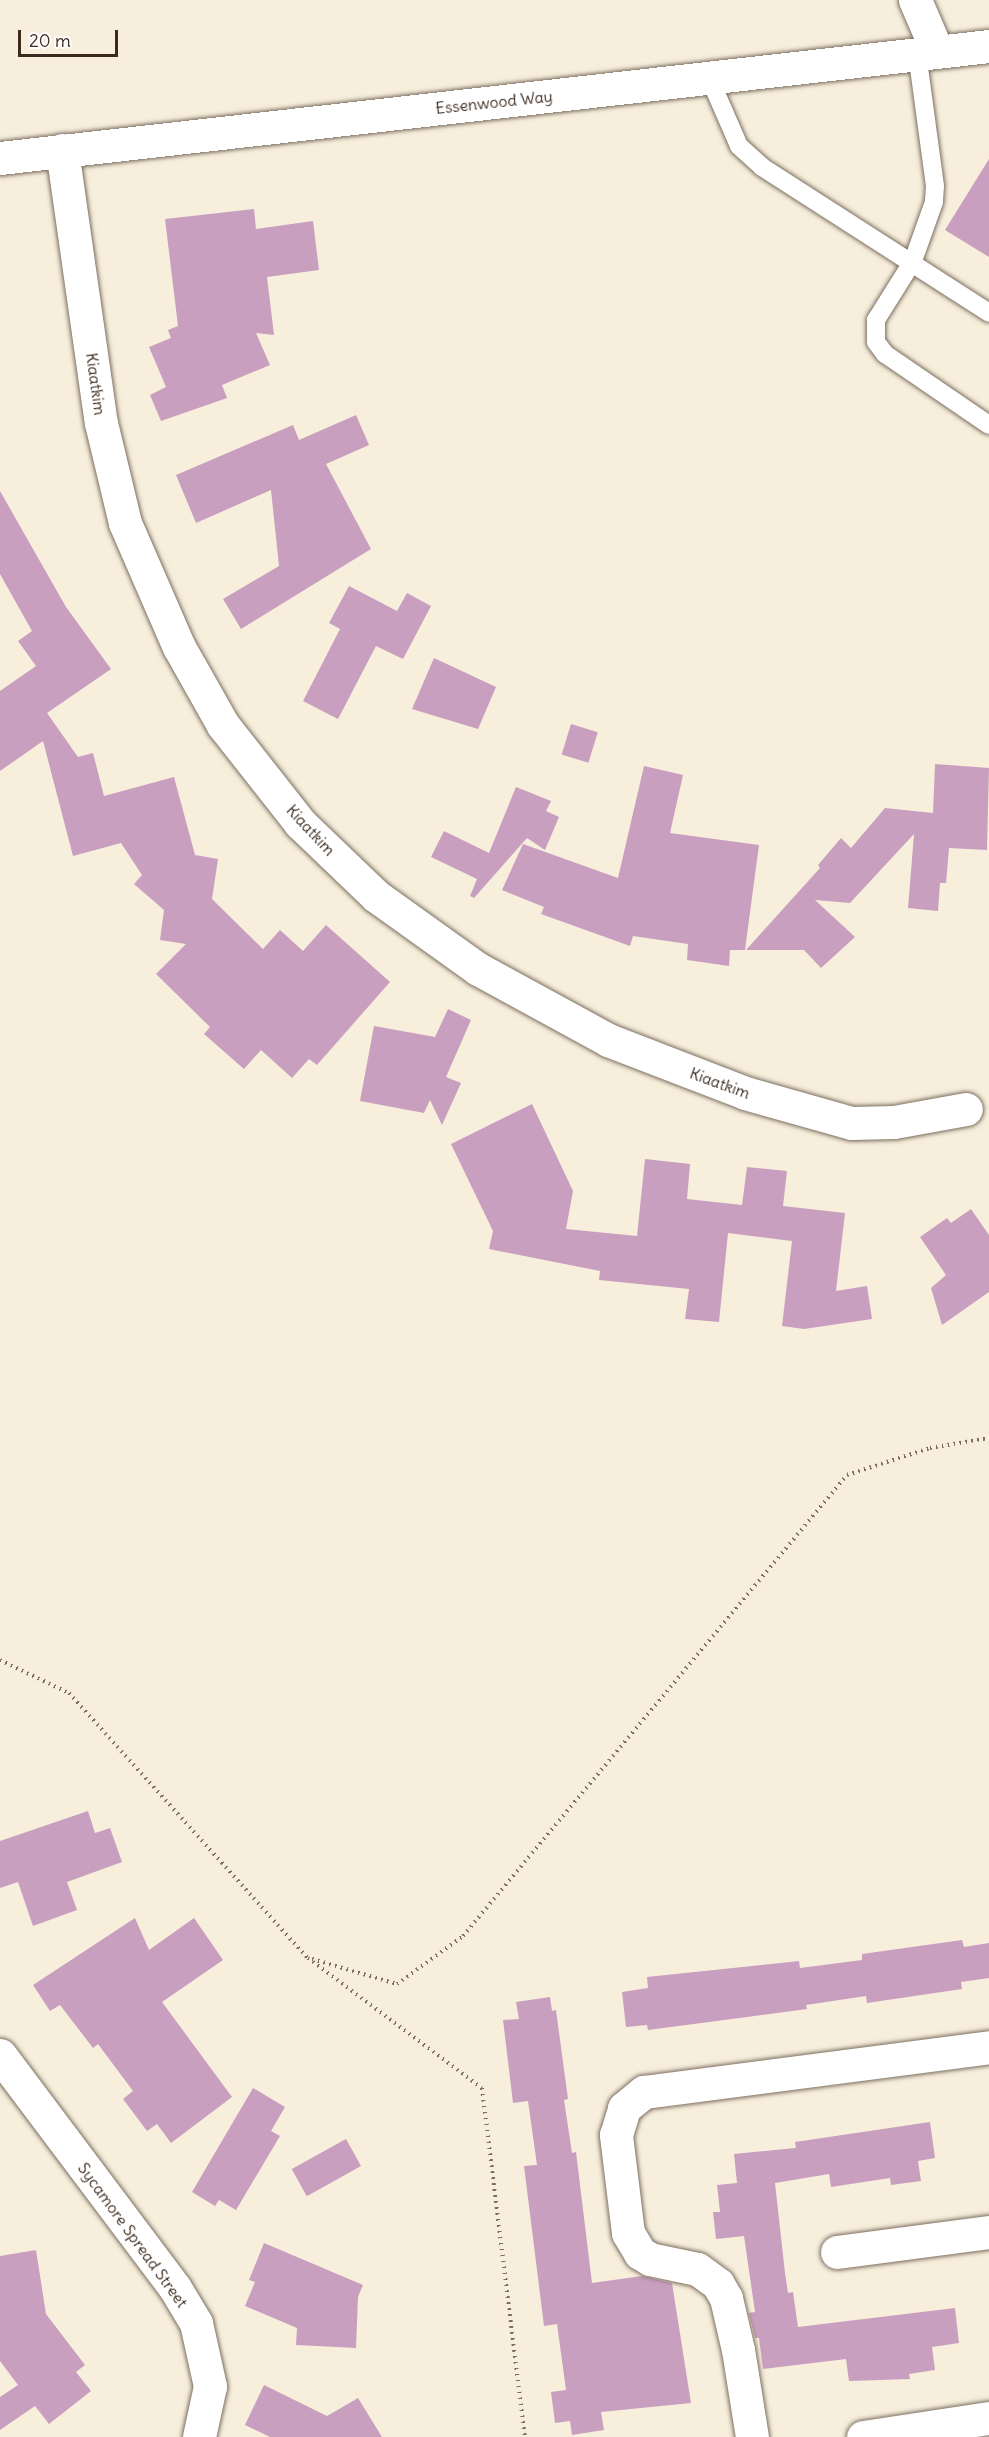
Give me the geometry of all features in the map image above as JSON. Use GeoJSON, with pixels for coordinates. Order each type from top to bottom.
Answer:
{"type":"FeatureCollection","features":[{"type":"Feature","properties":{"kind":"street"},"geometry":{"type":"LineString","coordinates":[[915,0],[927,52]]}},
{"type":"Feature","properties":{"kind":"street","name":"Essenwood Way"},"geometry":{"type":"LineString","coordinates":[[0,158],[989,46]]}},
{"type":"Feature","properties":{"kind":"street","name":"Kiaatkim"},"geometry":{"type":"LineString","coordinates":[[62,150],[101,423],[125,523],[179,647],[223,725],[300,823],[376,896],[478,969],[608,1040],[745,1094],[852,1123],[894,1122],[966,1109]]}},
{"type":"Feature","properties":{"kind":"street"},"geometry":{"type":"LineString","coordinates":[[752,2437],[733,2329],[726,2298],[718,2284],[697,2269],[650,2259],[640,2253],[628,2233],[616,2134],[624,2108],[644,2092],[989,2047]]}},
{"type":"Feature","properties":{"kind":"street","name":"Sycamore Spread Street"},"geometry":{"type":"LineString","coordinates":[[0,2055],[175,2288],[195,2323],[210,2386],[199,2437]]}},
{"type":"Feature","properties":{"kind":"street"},"geometry":{"type":"LineString","coordinates":[[837,2252],[988,2242]]}},
{"type":"Feature","properties":{"kind":"street"},"geometry":{"type":"LineString","coordinates":[[863,2437],[989,2418]]}},
{"type":"Feature","properties":{"kind":"lane"},"geometry":{"type":"LineString","coordinates":[[927,52],[936,186],[932,216],[913,261],[876,320],[876,342],[885,354],[989,425]]}},
{"type":"Feature","properties":{"kind":"lane"},"geometry":{"type":"LineString","coordinates":[[709,77],[738,146],[762,167],[913,261],[989,313]]}},
{"type":"Feature","properties":{"kind":"path"},"geometry":{"type":"LineString","coordinates":[[308,1958],[397,1984],[463,1936],[847,1475],[930,1448],[989,1438]]}},
{"type":"Feature","properties":{"kind":"path"},"geometry":{"type":"LineString","coordinates":[[0,1660],[69,1692],[308,1958],[482,2088],[525,2437]]}},
{"type":"Feature","properties":{"kind":"building"},"geometry":{"type":"Polygon","coordinates":[[[989,159],[989,257],[945,230],[989,159]]]}},
{"type":"Feature","properties":{"kind":"building"},"geometry":{"type":"Polygon","coordinates":[[[254,209],[256,229],[313,221],[319,270],[267,277],[274,335],[256,333],[270,365],[222,385],[227,398],[161,421],[150,395],[166,387],[149,347],[171,338],[168,330],[178,326],[165,219],[254,209]]]}},
{"type":"Feature","properties":{"kind":"building"},"geometry":{"type":"Polygon","coordinates":[[[356,415],[369,445],[326,464],[371,549],[241,629],[223,599],[279,566],[271,490],[196,523],[176,475],[293,425],[299,440],[356,415]]]}},
{"type":"Feature","properties":{"kind":"building"},"geometry":{"type":"Polygon","coordinates":[[[0,491],[66,607],[111,669],[47,713],[78,757],[93,753],[104,796],[174,777],[195,855],[218,859],[212,899],[263,949],[280,930],[303,951],[326,925],[390,982],[317,1065],[309,1059],[292,1078],[261,1050],[244,1069],[204,1034],[210,1027],[156,974],[186,944],[160,940],[164,910],[134,884],[142,875],[121,843],[73,856],[43,741],[0,771],[0,691],[36,666],[18,641],[32,631],[0,574],[0,491]]]}},
{"type":"Feature","properties":{"kind":"building"},"geometry":{"type":"Polygon","coordinates":[[[349,586],[397,611],[407,593],[431,606],[403,659],[376,646],[338,719],[303,701],[340,629],[329,623],[349,586]]]}},
{"type":"Feature","properties":{"kind":"building"},"geometry":{"type":"Polygon","coordinates":[[[434,658],[496,687],[478,729],[412,709],[434,658]]]}},
{"type":"Feature","properties":{"kind":"building"},"geometry":{"type":"Polygon","coordinates":[[[571,724],[598,732],[588,763],[562,755],[571,724]]]}},
{"type":"Feature","properties":{"kind":"building"},"geometry":{"type":"Polygon","coordinates":[[[935,764],[989,768],[987,850],[949,848],[946,883],[940,883],[938,911],[908,908],[914,834],[850,903],[815,900],[855,937],[821,968],[804,950],[746,950],[820,868],[818,865],[841,838],[851,848],[885,808],[933,813],[935,764]]]}},
{"type":"Feature","properties":{"kind":"building"},"geometry":{"type":"Polygon","coordinates":[[[644,766],[683,775],[670,833],[759,845],[745,950],[730,950],[729,966],[687,960],[688,944],[633,936],[630,946],[541,914],[544,907],[502,890],[523,844],[618,878],[644,766]]]}},
{"type":"Feature","properties":{"kind":"building"},"geometry":{"type":"Polygon","coordinates":[[[516,787],[551,801],[546,811],[559,817],[545,850],[527,838],[474,898],[470,896],[477,879],[431,857],[444,831],[489,853],[516,787]]]}},
{"type":"Feature","properties":{"kind":"building"},"geometry":{"type":"Polygon","coordinates":[[[448,1009],[471,1020],[446,1077],[461,1083],[442,1125],[430,1100],[424,1113],[360,1101],[374,1026],[435,1037],[448,1009]]]}},
{"type":"Feature","properties":{"kind":"building"},"geometry":{"type":"Polygon","coordinates":[[[532,1104],[573,1191],[566,1229],[637,1236],[645,1159],[690,1164],[687,1199],[742,1205],[747,1167],[787,1171],[783,1206],[845,1213],[836,1291],[867,1286],[872,1319],[804,1329],[782,1326],[792,1241],[728,1233],[719,1322],[685,1319],[689,1289],[599,1280],[600,1271],[489,1249],[493,1231],[451,1144],[532,1104]]]}},
{"type":"Feature","properties":{"kind":"building"},"geometry":{"type":"Polygon","coordinates":[[[971,1209],[989,1235],[989,1292],[942,1325],[931,1288],[946,1275],[920,1237],[947,1218],[951,1223],[971,1209]]]}},
{"type":"Feature","properties":{"kind":"building"},"geometry":{"type":"Polygon","coordinates":[[[88,1811],[95,1833],[110,1828],[122,1862],[67,1882],[77,1910],[33,1926],[18,1882],[0,1888],[0,1841],[88,1811]]]}},
{"type":"Feature","properties":{"kind":"building"},"geometry":{"type":"Polygon","coordinates":[[[135,1918],[149,1950],[194,1918],[223,1960],[162,2002],[232,2097],[171,2143],[157,2124],[147,2131],[123,2099],[133,2091],[98,2044],[93,2048],[60,2005],[50,2011],[33,1985],[135,1918]]]}},
{"type":"Feature","properties":{"kind":"building"},"geometry":{"type":"Polygon","coordinates":[[[962,1940],[964,1947],[989,1943],[989,1978],[961,1982],[962,1989],[867,2003],[866,1996],[806,2005],[807,2009],[648,2030],[647,2025],[626,2027],[622,1992],[648,1988],[647,1977],[799,1961],[800,1968],[862,1960],[862,1954],[962,1940]]]}},
{"type":"Feature","properties":{"kind":"building"},"geometry":{"type":"Polygon","coordinates":[[[550,1997],[552,2011],[556,2010],[568,2099],[564,2100],[572,2153],[576,2152],[592,2283],[642,2276],[672,2283],[691,2403],[601,2412],[604,2430],[572,2435],[570,2421],[555,2423],[551,2392],[566,2390],[557,2324],[544,2326],[524,2166],[537,2165],[528,2101],[513,2103],[503,2020],[519,2019],[516,2002],[550,1997]]]}},
{"type":"Feature","properties":{"kind":"building"},"geometry":{"type":"Polygon","coordinates":[[[253,2088],[285,2107],[271,2131],[280,2136],[236,2210],[219,2200],[215,2206],[192,2192],[253,2088]]]}},
{"type":"Feature","properties":{"kind":"building"},"geometry":{"type":"Polygon","coordinates":[[[930,2122],[935,2158],[918,2161],[921,2181],[891,2185],[890,2178],[831,2187],[829,2174],[775,2183],[785,2273],[788,2293],[793,2292],[798,2327],[955,2308],[959,2343],[932,2347],[935,2370],[909,2374],[910,2379],[849,2381],[846,2359],[763,2369],[759,2338],[755,2338],[749,2313],[755,2312],[744,2236],[716,2239],[713,2212],[720,2212],[717,2185],[737,2183],[734,2154],[796,2148],[795,2142],[930,2122]]]}},
{"type":"Feature","properties":{"kind":"building"},"geometry":{"type":"Polygon","coordinates":[[[346,2139],[361,2166],[307,2196],[292,2169],[346,2139]]]}},
{"type":"Feature","properties":{"kind":"building"},"geometry":{"type":"Polygon","coordinates":[[[264,2243],[363,2285],[358,2297],[356,2348],[296,2345],[297,2328],[245,2306],[255,2282],[249,2280],[264,2243]]]}},
{"type":"Feature","properties":{"kind":"building"},"geometry":{"type":"Polygon","coordinates":[[[36,2250],[46,2314],[85,2365],[76,2372],[91,2391],[49,2424],[35,2406],[0,2430],[0,2397],[18,2385],[0,2361],[0,2256],[36,2250]]]}},
{"type":"Feature","properties":{"kind":"building"},"geometry":{"type":"Polygon","coordinates":[[[264,2385],[327,2416],[358,2398],[382,2437],[270,2437],[245,2425],[264,2385]]]}}]}
